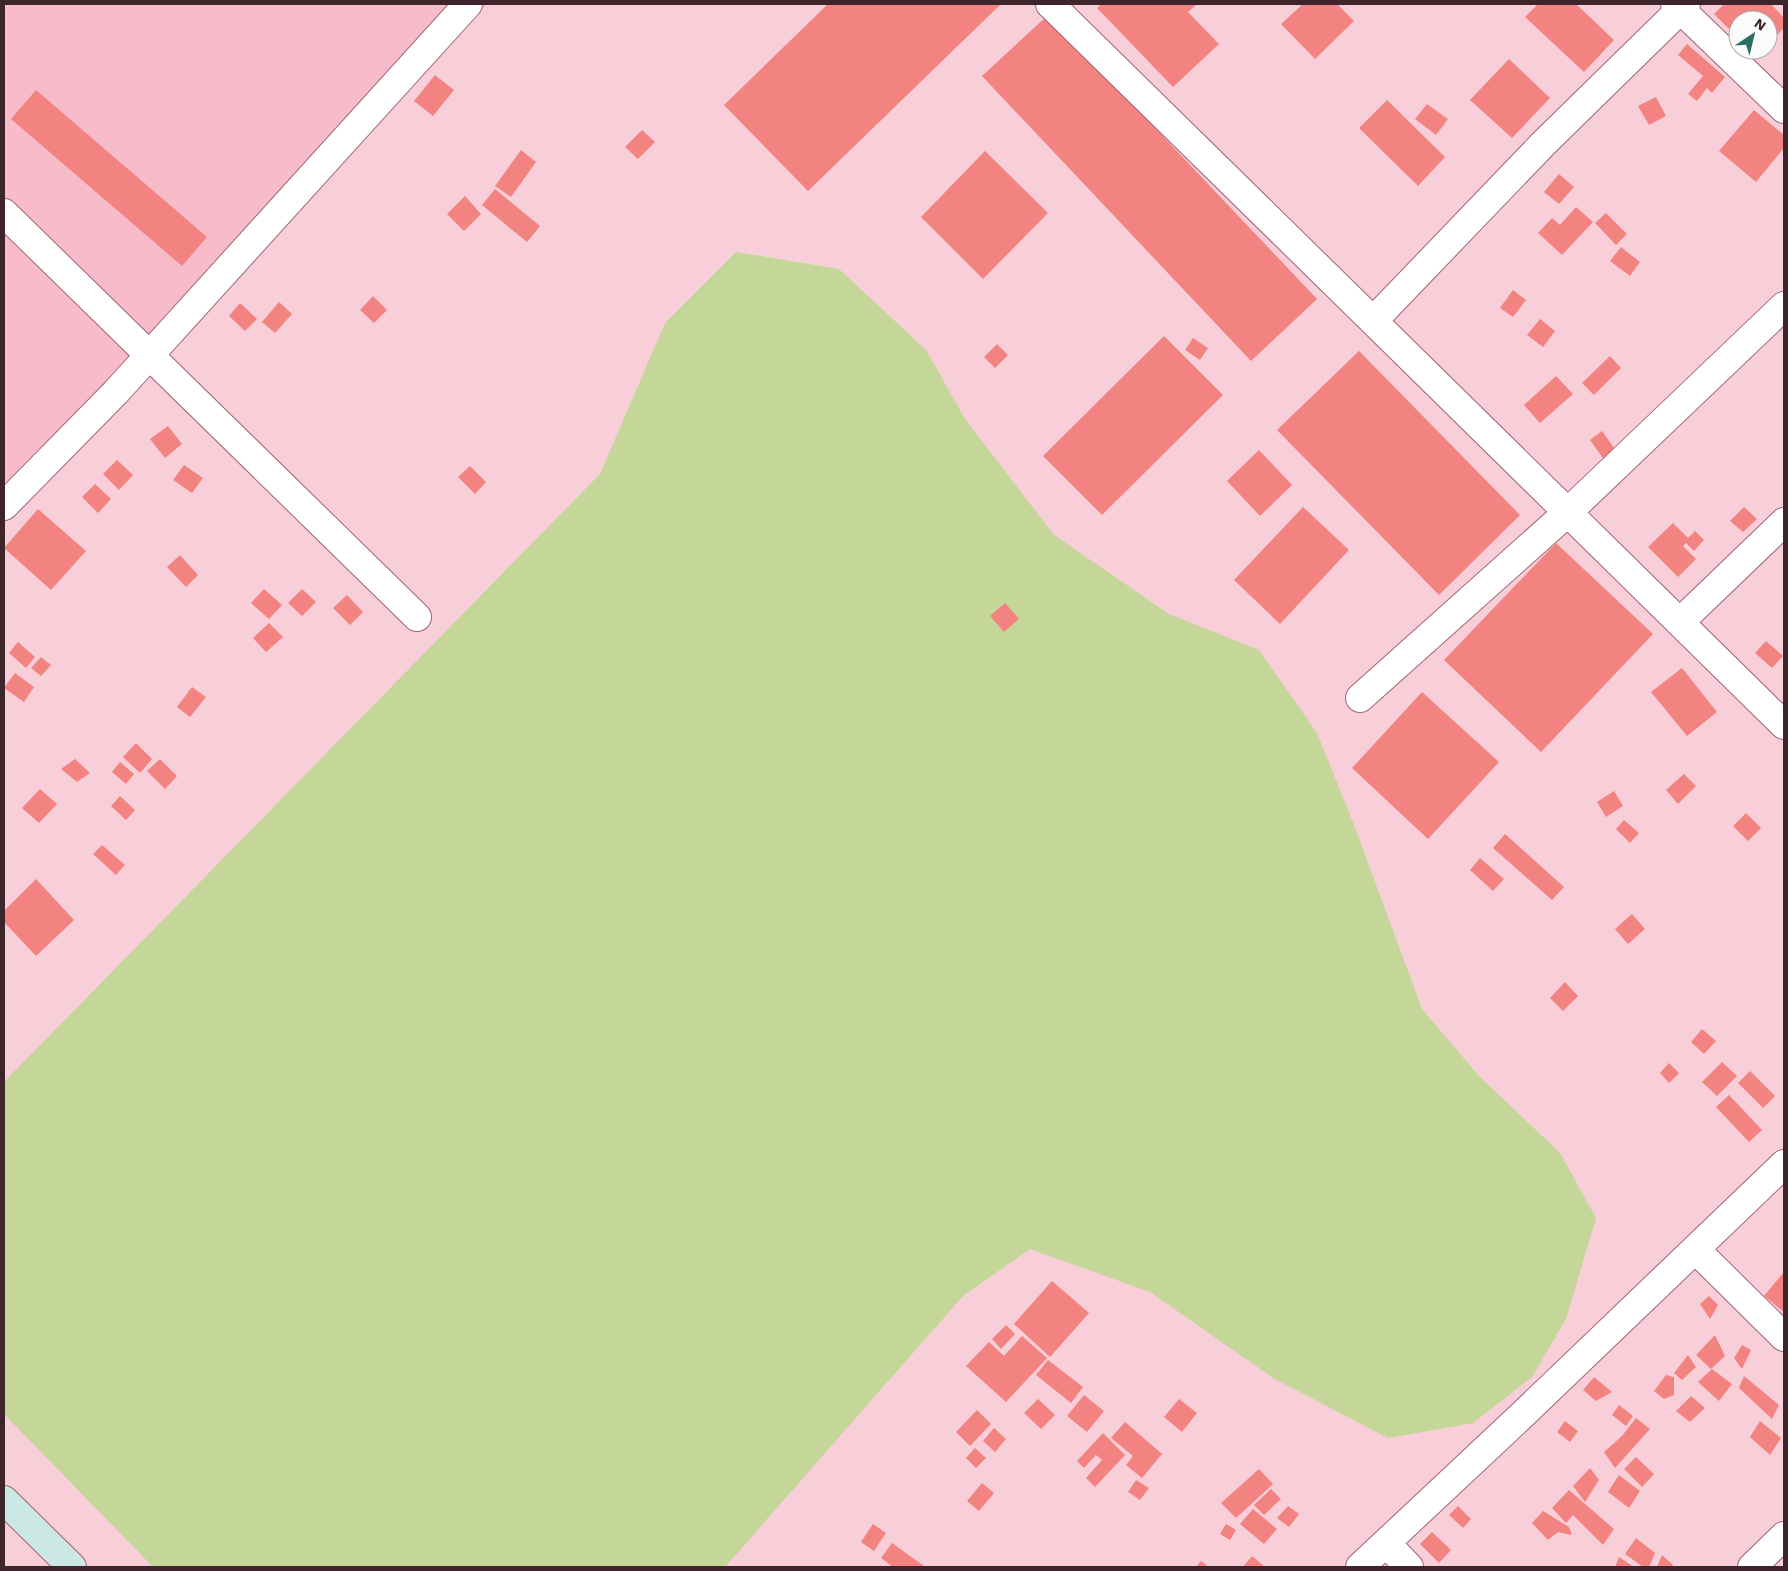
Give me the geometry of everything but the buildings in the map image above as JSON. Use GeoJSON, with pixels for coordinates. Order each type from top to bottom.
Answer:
{"type":"FeatureCollection","features":[{"type":"Feature","properties":{"kind":"street"},"geometry":{"type":"LineString","coordinates":[[4,506],[116,392],[468,4]]}},
{"type":"Feature","properties":{"kind":"street"},"geometry":{"type":"LineString","coordinates":[[1055,5],[1784,725]]}},
{"type":"Feature","properties":{"kind":"street"},"geometry":{"type":"LineString","coordinates":[[1373,321],[1543,144],[1681,5],[1784,109]]}},
{"type":"Feature","properties":{"kind":"street"},"geometry":{"type":"LineString","coordinates":[[4,213],[417,617]]}},
{"type":"Feature","properties":{"kind":"street"},"geometry":{"type":"LineString","coordinates":[[1360,698],[1568,513],[1784,306]]}},
{"type":"Feature","properties":{"kind":"street"},"geometry":{"type":"LineString","coordinates":[[1680,622],[1784,522]]}},
{"type":"Feature","properties":{"kind":"street"},"geometry":{"type":"LineString","coordinates":[[1360,1567],[1696,1250],[1784,1164]]}},
{"type":"Feature","properties":{"kind":"street"},"geometry":{"type":"LineString","coordinates":[[1696,1250],[1784,1337]]}},
{"type":"Feature","properties":{"kind":"street"},"geometry":{"type":"LineString","coordinates":[[4,1500],[72,1567]]}},
{"type":"Feature","properties":{"kind":"street"},"geometry":{"type":"LineString","coordinates":[[1752,1567],[1784,1536]]}},
{"type":"Feature","properties":{"kind":"street"},"geometry":{"type":"LineString","coordinates":[[1386,1543],[1409,1567]]}},
{"type":"Feature","properties":{"kind":"shaded area"},"geometry":{"type":"Polygon","coordinates":[[[4,4],[487,4],[4,492],[4,4]]]}},
{"type":"Feature","properties":{"kind":"green space"},"geometry":{"type":"Polygon","coordinates":[[[736,252],[839,269],[926,350],[965,419],[1054,535],[1169,614],[1259,650],[1317,733],[1354,825],[1422,1009],[1478,1075],[1560,1153],[1596,1218],[1566,1319],[1532,1377],[1473,1423],[1388,1438],[1273,1378],[1150,1292],[1030,1249],[963,1296],[725,1567],[153,1567],[4,1414],[4,1082],[600,474],[665,323],[736,252]]]}}]}
